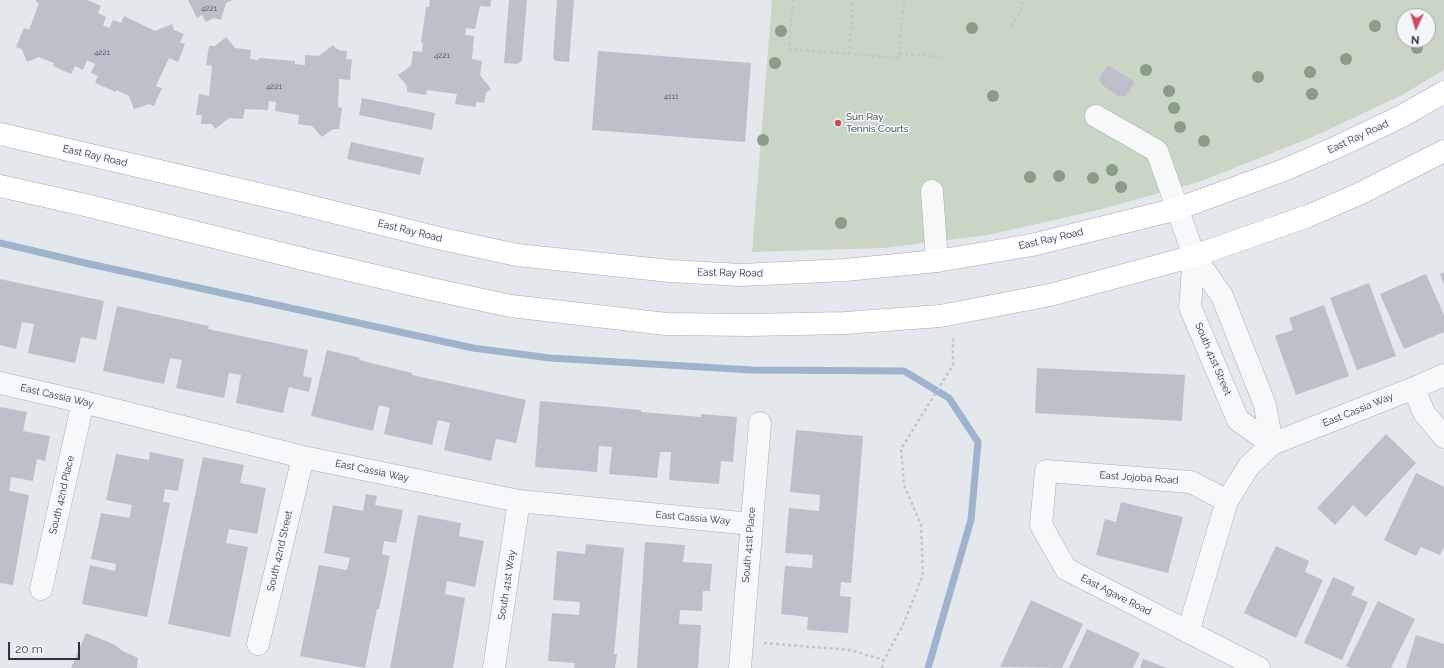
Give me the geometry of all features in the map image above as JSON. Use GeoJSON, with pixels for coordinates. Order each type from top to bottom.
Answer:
{"type":"FeatureCollection","features":[{"type":"Feature","properties":{"kind":"main road","name":"East Ray Road"},"geometry":{"type":"LineString","coordinates":[[0,134],[301,204],[438,238],[517,255],[670,271],[741,275],[845,270],[937,261],[1032,245],[1176,209],[1284,170],[1337,147],[1402,116],[1444,92]]}},
{"type":"Feature","properties":{"kind":"main road"},"geometry":{"type":"LineString","coordinates":[[0,186],[85,205],[322,264],[511,306],[666,324],[749,325],[845,323],[940,316],[1050,295],[1194,256],[1308,216],[1359,194],[1444,152]]}},
{"type":"Feature","properties":{"kind":"street","name":"South 41st Street"},"geometry":{"type":"LineString","coordinates":[[1096,116],[1157,151],[1176,209],[1194,256],[1222,296],[1265,405],[1272,444]]}},
{"type":"Feature","properties":{"kind":"street"},"geometry":{"type":"LineString","coordinates":[[932,191],[937,261]]}},
{"type":"Feature","properties":{"kind":"street","name":"South 41st Street"},"geometry":{"type":"LineString","coordinates":[[1194,256],[1190,307],[1238,420],[1272,444]]}},
{"type":"Feature","properties":{"kind":"street","name":"East Cassia Way"},"geometry":{"type":"LineString","coordinates":[[1272,444],[1444,375]]}},
{"type":"Feature","properties":{"kind":"street","name":"East Cassia Way"},"geometry":{"type":"LineString","coordinates":[[0,383],[83,402],[303,457],[519,501],[751,524]]}},
{"type":"Feature","properties":{"kind":"street"},"geometry":{"type":"LineString","coordinates":[[1414,388],[1424,413],[1444,437]]}},
{"type":"Feature","properties":{"kind":"street","name":"South 42nd Place"},"geometry":{"type":"LineString","coordinates":[[41,589],[83,402]]}},
{"type":"Feature","properties":{"kind":"street","name":"South 41st Place"},"geometry":{"type":"LineString","coordinates":[[740,668],[760,423]]}},
{"type":"Feature","properties":{"kind":"street"},"geometry":{"type":"LineString","coordinates":[[1188,632],[1227,501],[1249,466],[1272,444]]}},
{"type":"Feature","properties":{"kind":"street","name":"South 42nd Street"},"geometry":{"type":"LineString","coordinates":[[258,644],[303,457]]}},
{"type":"Feature","properties":{"kind":"street","name":"East Jojoba Road"},"geometry":{"type":"LineString","coordinates":[[1046,471],[1191,482],[1227,501]]}},
{"type":"Feature","properties":{"kind":"street","name":"East Agave Road"},"geometry":{"type":"LineString","coordinates":[[1046,471],[1041,525],[1066,570],[1259,668]]}},
{"type":"Feature","properties":{"kind":"street","name":"South 41st Way"},"geometry":{"type":"LineString","coordinates":[[494,668],[519,501]]}},
{"type":"Feature","properties":{"kind":"path"},"geometry":{"type":"LineString","coordinates":[[793,0],[789,50],[899,58],[904,0]]}},
{"type":"Feature","properties":{"kind":"path"},"geometry":{"type":"LineString","coordinates":[[849,54],[853,0]]}},
{"type":"Feature","properties":{"kind":"path"},"geometry":{"type":"LineString","coordinates":[[1012,26],[1022,8],[1023,0]]}},
{"type":"Feature","properties":{"kind":"path"},"geometry":{"type":"LineString","coordinates":[[899,54],[942,57]]}},
{"type":"Feature","properties":{"kind":"path"},"geometry":{"type":"LineString","coordinates":[[882,668],[884,660],[903,625],[923,575],[921,525],[904,485],[901,449],[922,414],[944,382],[953,365],[952,333],[940,316]]}},
{"type":"Feature","properties":{"kind":"path"},"geometry":{"type":"LineString","coordinates":[[742,641],[850,650],[884,660]]}},
{"type":"Feature","properties":{"kind":"green space"},"geometry":{"type":"Polygon","coordinates":[[[772,0],[1444,0],[1444,70],[1402,95],[1315,136],[1199,182],[1098,210],[988,235],[883,248],[752,252],[772,0]]]}},
{"type":"Feature","properties":{"kind":"building"},"geometry":{"type":"Polygon","coordinates":[[[36,0],[87,0],[101,6],[98,13],[106,17],[103,25],[109,28],[113,20],[121,23],[124,16],[155,31],[172,24],[174,30],[184,34],[180,42],[185,44],[178,62],[169,58],[156,86],[162,88],[154,106],[149,104],[134,109],[129,96],[95,83],[98,76],[91,73],[95,64],[87,60],[83,70],[75,66],[71,74],[53,66],[54,63],[39,57],[27,62],[22,49],[16,47],[24,28],[29,30],[39,3],[36,2],[36,0]]]}},
{"type":"Feature","properties":{"kind":"building"},"geometry":{"type":"Polygon","coordinates":[[[188,0],[232,0],[226,3],[221,20],[214,18],[206,22],[202,15],[197,18],[188,0]]]}},
{"type":"Feature","properties":{"kind":"building"},"geometry":{"type":"Polygon","coordinates":[[[430,0],[491,0],[490,7],[480,6],[475,29],[466,28],[465,35],[474,36],[472,59],[482,61],[480,75],[491,89],[486,93],[484,103],[476,102],[476,107],[455,104],[457,94],[427,90],[426,95],[407,92],[407,86],[398,75],[411,66],[413,51],[422,52],[423,43],[421,43],[426,7],[429,7],[430,0]]]}},
{"type":"Feature","properties":{"kind":"building"},"geometry":{"type":"Polygon","coordinates":[[[509,0],[527,0],[522,60],[518,64],[504,63],[509,0]]]}},
{"type":"Feature","properties":{"kind":"building"},"geometry":{"type":"Polygon","coordinates":[[[557,0],[574,0],[569,62],[556,61],[553,58],[557,0]]]}},
{"type":"Feature","properties":{"kind":"building"},"geometry":{"type":"Polygon","coordinates":[[[226,37],[235,48],[251,50],[250,59],[259,60],[259,58],[295,61],[295,64],[305,65],[305,55],[319,56],[333,45],[338,50],[347,51],[346,59],[352,59],[350,80],[339,79],[338,107],[342,108],[339,129],[333,129],[322,137],[312,126],[298,124],[299,115],[275,111],[276,102],[269,101],[268,110],[245,109],[243,119],[229,118],[215,129],[212,124],[201,124],[202,115],[196,115],[199,94],[209,96],[212,66],[206,65],[209,46],[215,46],[226,37]]]}},
{"type":"Feature","properties":{"kind":"building"},"geometry":{"type":"Polygon","coordinates":[[[598,51],[751,63],[745,142],[592,130],[598,51]]]}},
{"type":"Feature","properties":{"kind":"building"},"geometry":{"type":"Polygon","coordinates":[[[1108,65],[1135,82],[1126,96],[1118,96],[1101,84],[1099,78],[1108,65]]]}},
{"type":"Feature","properties":{"kind":"building"},"geometry":{"type":"Polygon","coordinates":[[[362,98],[435,113],[432,130],[359,115],[362,98]]]}},
{"type":"Feature","properties":{"kind":"building"},"geometry":{"type":"Polygon","coordinates":[[[351,142],[424,158],[420,175],[347,159],[351,142]]]}},
{"type":"Feature","properties":{"kind":"building"},"geometry":{"type":"Polygon","coordinates":[[[1444,272],[1444,285],[1440,274],[1444,272]]]}},
{"type":"Feature","properties":{"kind":"building"},"geometry":{"type":"Polygon","coordinates":[[[1426,274],[1444,315],[1444,332],[1404,349],[1380,294],[1426,274]]]}},
{"type":"Feature","properties":{"kind":"building"},"geometry":{"type":"Polygon","coordinates":[[[0,279],[104,301],[96,340],[81,337],[75,363],[28,353],[34,324],[22,322],[16,349],[0,345],[0,279]]]}},
{"type":"Feature","properties":{"kind":"building"},"geometry":{"type":"Polygon","coordinates":[[[1369,283],[1396,356],[1357,370],[1330,298],[1369,283]]]}},
{"type":"Feature","properties":{"kind":"building"},"geometry":{"type":"Polygon","coordinates":[[[1324,305],[1349,376],[1296,395],[1275,336],[1293,330],[1289,318],[1324,305]]]}},
{"type":"Feature","properties":{"kind":"building"},"geometry":{"type":"Polygon","coordinates":[[[117,306],[209,326],[208,329],[308,350],[303,376],[312,378],[309,392],[289,387],[283,413],[236,403],[241,375],[229,373],[224,398],[176,388],[182,360],[170,358],[164,384],[103,371],[117,306]]]}},
{"type":"Feature","properties":{"kind":"building"},"geometry":{"type":"Polygon","coordinates":[[[327,350],[360,358],[359,360],[412,373],[412,375],[526,400],[516,443],[496,439],[491,461],[444,450],[450,423],[438,420],[432,445],[384,434],[390,408],[379,405],[373,431],[311,416],[327,350]]]}},
{"type":"Feature","properties":{"kind":"building"},"geometry":{"type":"Polygon","coordinates":[[[1037,368],[1185,375],[1182,421],[1035,413],[1037,368]]]}},
{"type":"Feature","properties":{"kind":"building"},"geometry":{"type":"Polygon","coordinates":[[[540,401],[701,417],[701,414],[737,417],[733,462],[721,461],[719,484],[669,480],[671,452],[660,452],[657,478],[609,474],[612,447],[599,446],[597,472],[535,467],[540,401]]]}},
{"type":"Feature","properties":{"kind":"building"},"geometry":{"type":"Polygon","coordinates":[[[0,407],[27,412],[23,431],[50,436],[45,461],[37,459],[33,481],[11,477],[9,491],[29,495],[13,585],[0,583],[0,407]]]}},
{"type":"Feature","properties":{"kind":"building"},"geometry":{"type":"Polygon","coordinates":[[[796,430],[863,436],[851,583],[841,582],[840,596],[851,597],[848,633],[807,630],[808,617],[781,614],[785,566],[812,568],[813,555],[785,553],[789,508],[819,511],[820,495],[790,492],[796,430]]]}},
{"type":"Feature","properties":{"kind":"building"},"geometry":{"type":"Polygon","coordinates":[[[1386,434],[1416,463],[1366,517],[1353,505],[1335,525],[1317,508],[1386,434]]]}},
{"type":"Feature","properties":{"kind":"building"},"geometry":{"type":"Polygon","coordinates":[[[150,452],[184,459],[178,491],[165,489],[163,502],[170,503],[147,617],[82,604],[90,565],[115,571],[116,564],[91,559],[101,513],[129,518],[132,505],[106,500],[116,454],[149,460],[150,452]]]}},
{"type":"Feature","properties":{"kind":"building"},"geometry":{"type":"Polygon","coordinates":[[[203,457],[244,465],[240,483],[266,488],[257,534],[229,529],[226,543],[248,547],[230,637],[168,624],[203,457]]]}},
{"type":"Feature","properties":{"kind":"building"},"geometry":{"type":"Polygon","coordinates":[[[1416,473],[1444,487],[1444,547],[1440,555],[1421,547],[1416,556],[1384,540],[1416,473]]]}},
{"type":"Feature","properties":{"kind":"building"},"geometry":{"type":"Polygon","coordinates":[[[366,494],[377,496],[375,505],[403,510],[396,543],[384,541],[382,554],[390,556],[365,668],[300,656],[319,565],[347,570],[350,558],[324,553],[333,505],[363,511],[366,494]]]}},
{"type":"Feature","properties":{"kind":"building"},"geometry":{"type":"Polygon","coordinates":[[[1121,502],[1183,517],[1168,573],[1096,555],[1105,519],[1116,522],[1121,502]]]}},
{"type":"Feature","properties":{"kind":"building"},"geometry":{"type":"Polygon","coordinates":[[[418,515],[461,523],[459,536],[484,541],[475,587],[447,581],[445,594],[465,598],[453,668],[390,668],[418,515]]]}},
{"type":"Feature","properties":{"kind":"building"},"geometry":{"type":"Polygon","coordinates":[[[645,542],[685,545],[683,562],[712,564],[710,591],[703,591],[702,611],[680,610],[679,624],[701,625],[698,668],[637,668],[645,542]]]}},
{"type":"Feature","properties":{"kind":"building"},"geometry":{"type":"Polygon","coordinates":[[[586,544],[624,548],[614,654],[617,654],[615,668],[574,668],[575,663],[548,661],[552,613],[579,615],[580,602],[553,600],[557,551],[585,554],[586,544]]]}},
{"type":"Feature","properties":{"kind":"building"},"geometry":{"type":"Polygon","coordinates":[[[1276,546],[1309,561],[1305,572],[1323,580],[1296,638],[1244,613],[1276,546]]]}},
{"type":"Feature","properties":{"kind":"building"},"geometry":{"type":"Polygon","coordinates":[[[1333,577],[1355,587],[1351,595],[1368,602],[1342,660],[1304,643],[1333,577]]]}},
{"type":"Feature","properties":{"kind":"building"},"geometry":{"type":"Polygon","coordinates":[[[1031,600],[1083,624],[1062,668],[1000,667],[1031,600]]]}},
{"type":"Feature","properties":{"kind":"building"},"geometry":{"type":"Polygon","coordinates":[[[1378,601],[1415,619],[1391,668],[1351,668],[1346,666],[1378,601]]]}},
{"type":"Feature","properties":{"kind":"building"},"geometry":{"type":"Polygon","coordinates":[[[1087,629],[1140,653],[1133,668],[1069,668],[1087,629]]]}},
{"type":"Feature","properties":{"kind":"building"},"geometry":{"type":"Polygon","coordinates":[[[86,633],[113,644],[123,651],[138,658],[137,668],[71,668],[86,633]]]}},
{"type":"Feature","properties":{"kind":"building"},"geometry":{"type":"Polygon","coordinates":[[[1416,635],[1444,644],[1444,668],[1406,668],[1416,635]]]}},
{"type":"Feature","properties":{"kind":"building"},"geometry":{"type":"Polygon","coordinates":[[[1143,659],[1167,668],[1140,668],[1143,659]]]}},
{"type":"Feature","properties":{"kind":"waterway"},"geometry":{"type":"LineString","coordinates":[[0,243],[473,348],[550,358],[752,370],[904,371],[949,398],[978,442],[971,520],[928,668]]}},
{"type":"Feature","properties":{"kind":"place","name":"Sun Ray Tennis Courts"},"geometry":{"type":"Point","coordinates":[838,123]}}]}
